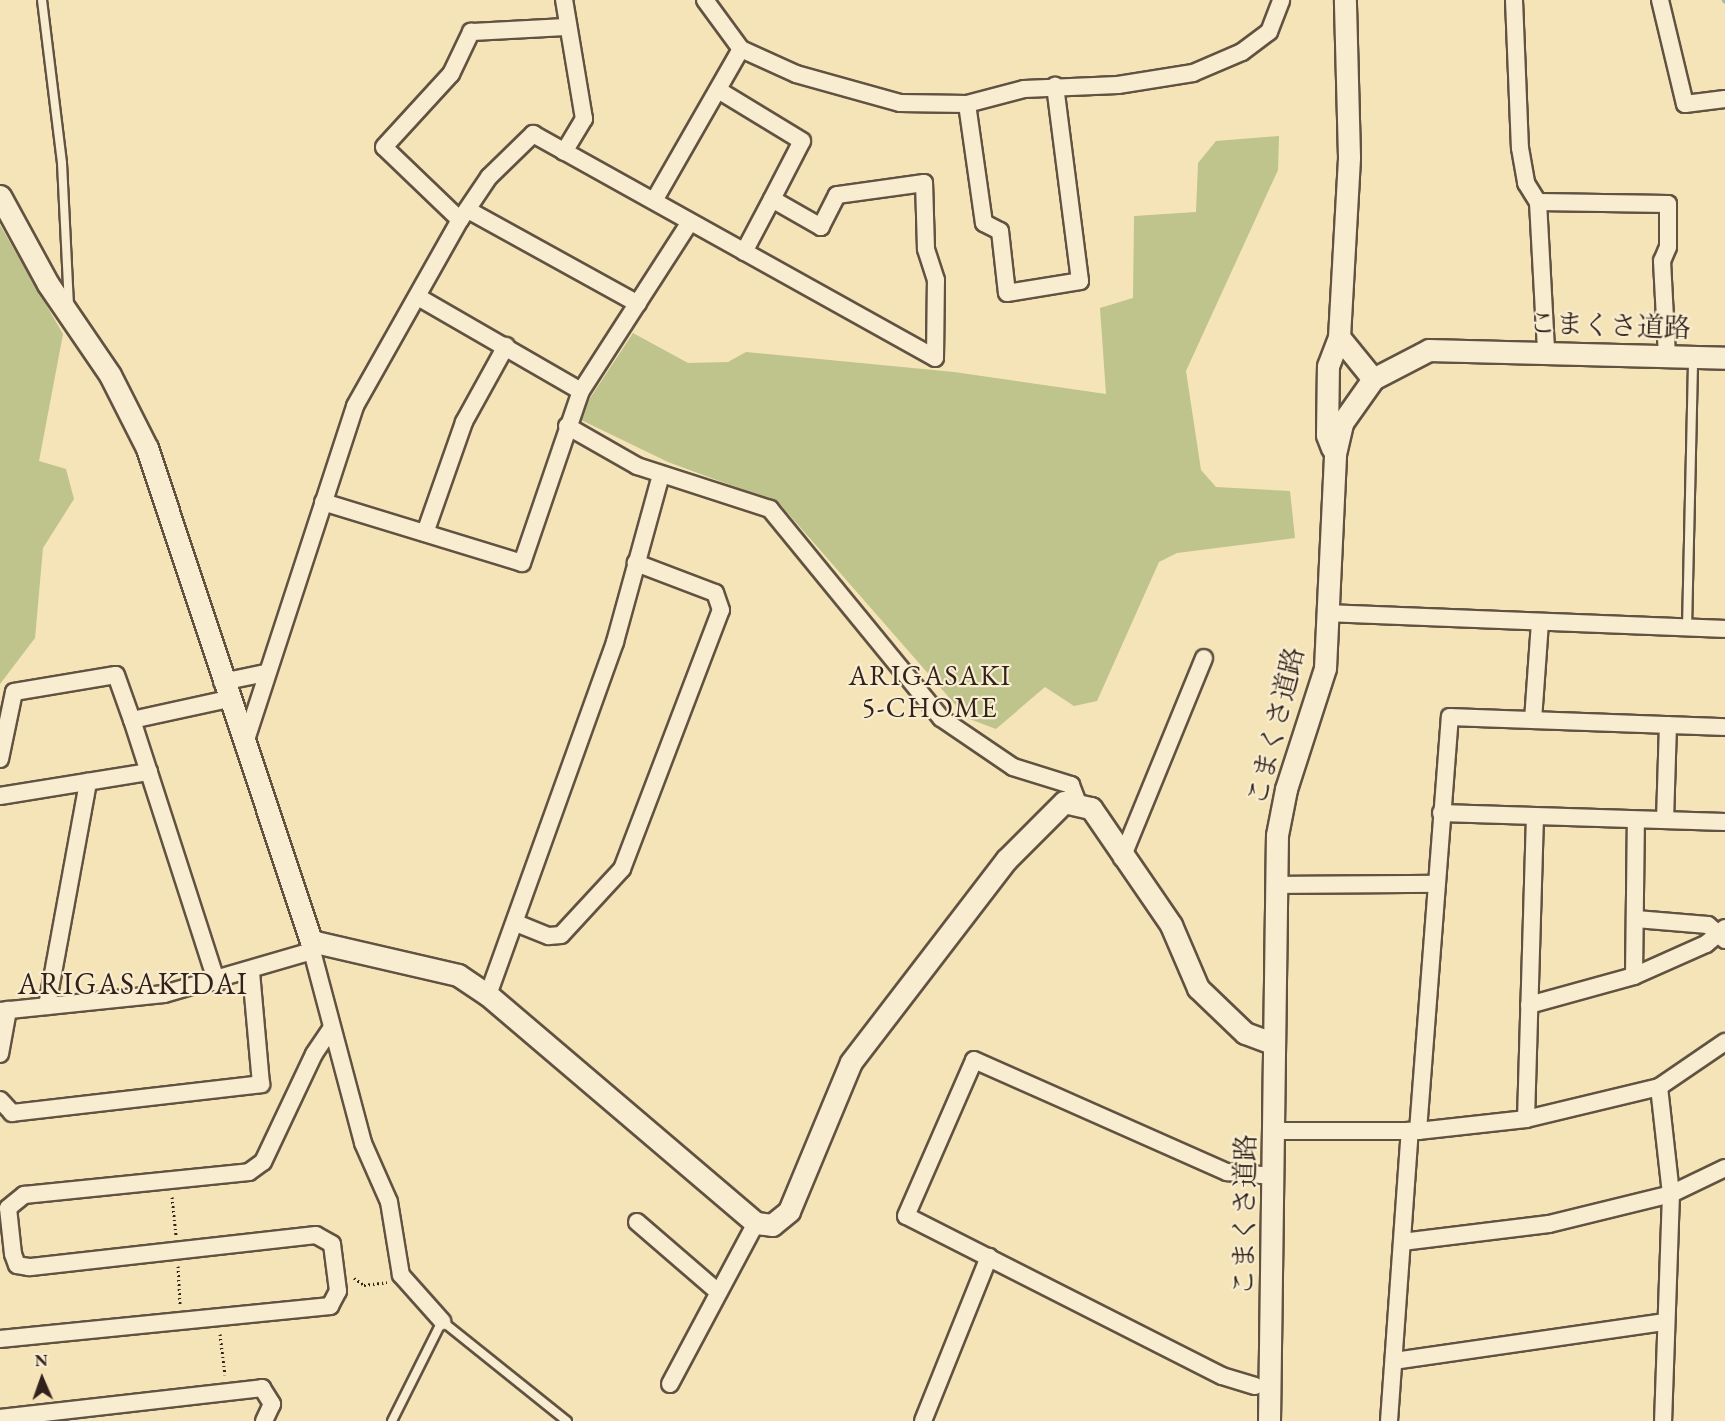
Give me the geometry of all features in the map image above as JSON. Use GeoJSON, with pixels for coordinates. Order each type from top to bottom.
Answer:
{"type":"FeatureCollection","features":[{"type":"Feature","properties":{"kind":"street"},"geometry":{"type":"LineString","coordinates":[[564,0],[584,119],[564,152]]}},
{"type":"Feature","properties":{"kind":"street"},"geometry":{"type":"LineString","coordinates":[[705,0],[741,49],[845,92],[900,103],[967,104],[1055,86],[1118,85],[1220,64],[1269,32],[1281,0]]}},
{"type":"Feature","properties":{"kind":"street"},"geometry":{"type":"LineString","coordinates":[[1335,454],[1327,435],[1328,376],[1339,337],[1351,111],[1345,0]]}},
{"type":"Feature","properties":{"kind":"street"},"geometry":{"type":"LineString","coordinates":[[1514,0],[1520,148],[1526,183],[1538,202],[1546,351]]}},
{"type":"Feature","properties":{"kind":"street"},"geometry":{"type":"LineString","coordinates":[[1660,0],[1685,104],[1725,99]]}},
{"type":"Feature","properties":{"kind":"street"},"geometry":{"type":"LineString","coordinates":[[567,27],[471,32],[450,74],[384,147],[464,215],[638,304]]}},
{"type":"Feature","properties":{"kind":"street"},"geometry":{"type":"LineString","coordinates":[[656,199],[741,49]]}},
{"type":"Feature","properties":{"kind":"street"},"geometry":{"type":"LineString","coordinates":[[967,104],[984,223],[1000,231],[1007,293],[1080,282],[1055,86]]}},
{"type":"Feature","properties":{"kind":"street"},"geometry":{"type":"LineString","coordinates":[[718,90],[802,141],[744,252]]}},
{"type":"Feature","properties":{"kind":"street"},"geometry":{"type":"LineString","coordinates":[[244,746],[355,406],[464,215],[489,177],[533,134],[656,199],[690,222],[935,358],[936,280],[926,249],[924,183],[837,195],[821,226],[772,199]]}},
{"type":"Feature","properties":{"kind":"street"},"geometry":{"type":"LineString","coordinates":[[0,196],[69,315],[110,375],[147,448],[301,923],[314,947],[331,1029],[363,1143],[389,1202],[400,1275],[442,1322]]}},
{"type":"Feature","properties":{"kind":"street"},"geometry":{"type":"LineString","coordinates":[[1538,202],[1668,204],[1668,247],[1662,261],[1667,356]]}},
{"type":"Feature","properties":{"kind":"street"},"geometry":{"type":"LineString","coordinates":[[323,502],[522,563],[567,426],[581,391],[690,222]]}},
{"type":"Feature","properties":{"kind":"street"},"geometry":{"type":"LineString","coordinates":[[418,297],[581,391]]}},
{"type":"Feature","properties":{"kind":"street"},"geometry":{"type":"LineString","coordinates":[[1339,337],[1373,379]]}},
{"type":"Feature","properties":{"kind":"street"},"geometry":{"type":"LineString","coordinates":[[425,533],[464,422],[506,346]]}},
{"type":"Feature","properties":{"kind":"street","name":"こまくさ道路"},"geometry":{"type":"LineString","coordinates":[[1269,1421],[1275,885],[1286,789],[1324,668],[1335,454],[1342,423],[1373,379],[1429,350],[1546,351],[1725,358]]}},
{"type":"Feature","properties":{"kind":"street"},"geometry":{"type":"LineString","coordinates":[[567,426],[661,475],[770,509],[941,718],[1013,767],[1071,785],[1077,801]]}},
{"type":"Feature","properties":{"kind":"street"},"geometry":{"type":"LineString","coordinates":[[488,995],[516,923],[615,642],[661,475]]}},
{"type":"Feature","properties":{"kind":"street"},"geometry":{"type":"LineString","coordinates":[[516,923],[549,936],[561,935],[622,869],[721,610],[714,593],[636,563]]}},
{"type":"Feature","properties":{"kind":"street"},"geometry":{"type":"LineString","coordinates":[[1327,613],[1725,629]]}},
{"type":"Feature","properties":{"kind":"street"},"geometry":{"type":"LineString","coordinates":[[1533,720],[1540,622]]}},
{"type":"Feature","properties":{"kind":"street"},"geometry":{"type":"LineString","coordinates":[[1122,858],[1203,658]]}},
{"type":"Feature","properties":{"kind":"street"},"geometry":{"type":"LineString","coordinates":[[132,720],[225,690],[266,673]]}},
{"type":"Feature","properties":{"kind":"street"},"geometry":{"type":"LineString","coordinates":[[0,759],[14,692],[116,675],[217,983]]}},
{"type":"Feature","properties":{"kind":"street"},"geometry":{"type":"LineString","coordinates":[[1389,1421],[1402,1242],[1414,1131],[1450,717],[1725,727]]}},
{"type":"Feature","properties":{"kind":"street"},"geometry":{"type":"LineString","coordinates":[[1665,820],[1668,725]]}},
{"type":"Feature","properties":{"kind":"street"},"geometry":{"type":"LineString","coordinates":[[0,795],[149,772]]}},
{"type":"Feature","properties":{"kind":"street"},"geometry":{"type":"LineString","coordinates":[[47,1006],[88,782]]}},
{"type":"Feature","properties":{"kind":"street"},"geometry":{"type":"LineString","coordinates":[[0,1054],[4,1010],[164,994],[217,983],[314,947],[458,975],[488,995],[756,1223],[772,1225],[789,1211],[851,1062],[1006,860],[1064,802],[1077,801],[1091,808],[1122,858],[1171,925],[1198,988],[1245,1033],[1273,1043]]}},
{"type":"Feature","properties":{"kind":"street"},"geometry":{"type":"LineString","coordinates":[[1441,813],[1636,822],[1665,820],[1725,822]]}},
{"type":"Feature","properties":{"kind":"street"},"geometry":{"type":"LineString","coordinates":[[1526,1119],[1535,818]]}},
{"type":"Feature","properties":{"kind":"street"},"geometry":{"type":"LineString","coordinates":[[1634,976],[1636,822]]}},
{"type":"Feature","properties":{"kind":"street"},"geometry":{"type":"LineString","coordinates":[[1275,885],[1436,884]]}},
{"type":"Feature","properties":{"kind":"street"},"geometry":{"type":"LineString","coordinates":[[1636,920],[1708,925],[1723,934]]}},
{"type":"Feature","properties":{"kind":"street"},"geometry":{"type":"LineString","coordinates":[[1529,1005],[1634,976],[1723,934]]}},
{"type":"Feature","properties":{"kind":"street"},"geometry":{"type":"LineString","coordinates":[[0,1100],[12,1113],[261,1084],[251,971]]}},
{"type":"Feature","properties":{"kind":"street"},"geometry":{"type":"LineString","coordinates":[[0,1339],[330,1306],[338,1291],[332,1244],[316,1235],[29,1267],[17,1265],[13,1254],[8,1208],[24,1195],[249,1172],[263,1162],[314,1054],[331,1029]]}},
{"type":"Feature","properties":{"kind":"street"},"geometry":{"type":"LineString","coordinates":[[1274,1131],[1414,1131],[1526,1119],[1659,1088],[1725,1042]]}},
{"type":"Feature","properties":{"kind":"street"},"geometry":{"type":"LineString","coordinates":[[1255,1386],[1222,1376],[906,1216],[974,1060],[1227,1172],[1273,1176]]}},
{"type":"Feature","properties":{"kind":"street"},"geometry":{"type":"LineString","coordinates":[[1659,1088],[1671,1194],[1664,1322],[1663,1421]]}},
{"type":"Feature","properties":{"kind":"street"},"geometry":{"type":"LineString","coordinates":[[1402,1242],[1549,1224],[1671,1194],[1725,1168]]}},
{"type":"Feature","properties":{"kind":"street"},"geometry":{"type":"LineString","coordinates":[[637,1222],[717,1291]]}},
{"type":"Feature","properties":{"kind":"street"},"geometry":{"type":"LineString","coordinates":[[669,1384],[717,1291],[756,1223]]}},
{"type":"Feature","properties":{"kind":"street"},"geometry":{"type":"LineString","coordinates":[[923,1421],[989,1257]]}},
{"type":"Feature","properties":{"kind":"street"},"geometry":{"type":"LineString","coordinates":[[1394,1361],[1664,1322]]}},
{"type":"Feature","properties":{"kind":"street"},"geometry":{"type":"LineString","coordinates":[[0,1418],[262,1388],[272,1404],[264,1421]]}},
{"type":"Feature","properties":{"kind":"lane"},"geometry":{"type":"LineString","coordinates":[[42,0],[62,163],[69,315]]}},
{"type":"Feature","properties":{"kind":"lane"},"geometry":{"type":"LineString","coordinates":[[1687,628],[1693,357]]}},
{"type":"Feature","properties":{"kind":"lane"},"geometry":{"type":"LineString","coordinates":[[392,1421],[442,1322],[567,1421]]}},
{"type":"Feature","properties":{"kind":"path"},"geometry":{"type":"LineString","coordinates":[[344,1272],[364,1285],[383,1284]]}},
{"type":"Feature","properties":{"kind":"path"},"geometry":{"type":"LineString","coordinates":[[218,1317],[227,1392]]}},
{"type":"Feature","properties":{"kind":"green space"},"geometry":{"type":"Polygon","coordinates":[[[1279,136],[1278,170],[1186,371],[1201,470],[1216,487],[1290,491],[1295,538],[1177,553],[1159,562],[1097,701],[1074,706],[1045,687],[996,729],[967,718],[779,503],[668,462],[577,418],[633,333],[688,363],[728,362],[746,352],[954,372],[1106,394],[1100,308],[1133,298],[1134,216],[1196,212],[1198,163],[1216,141],[1279,136]]]}},
{"type":"Feature","properties":{"kind":"green space"},"geometry":{"type":"Polygon","coordinates":[[[0,225],[63,334],[39,461],[66,469],[74,499],[43,548],[35,638],[0,684],[0,225]]]}},
{"type":"Feature","properties":{"kind":"district","name":"ARIGASAKI 5-CHOME"},"geometry":{"type":"Point","coordinates":[930,691]}},
{"type":"Feature","properties":{"kind":"district","name":"ARIGASAKIDAI"},"geometry":{"type":"Point","coordinates":[133,984]}}]}
